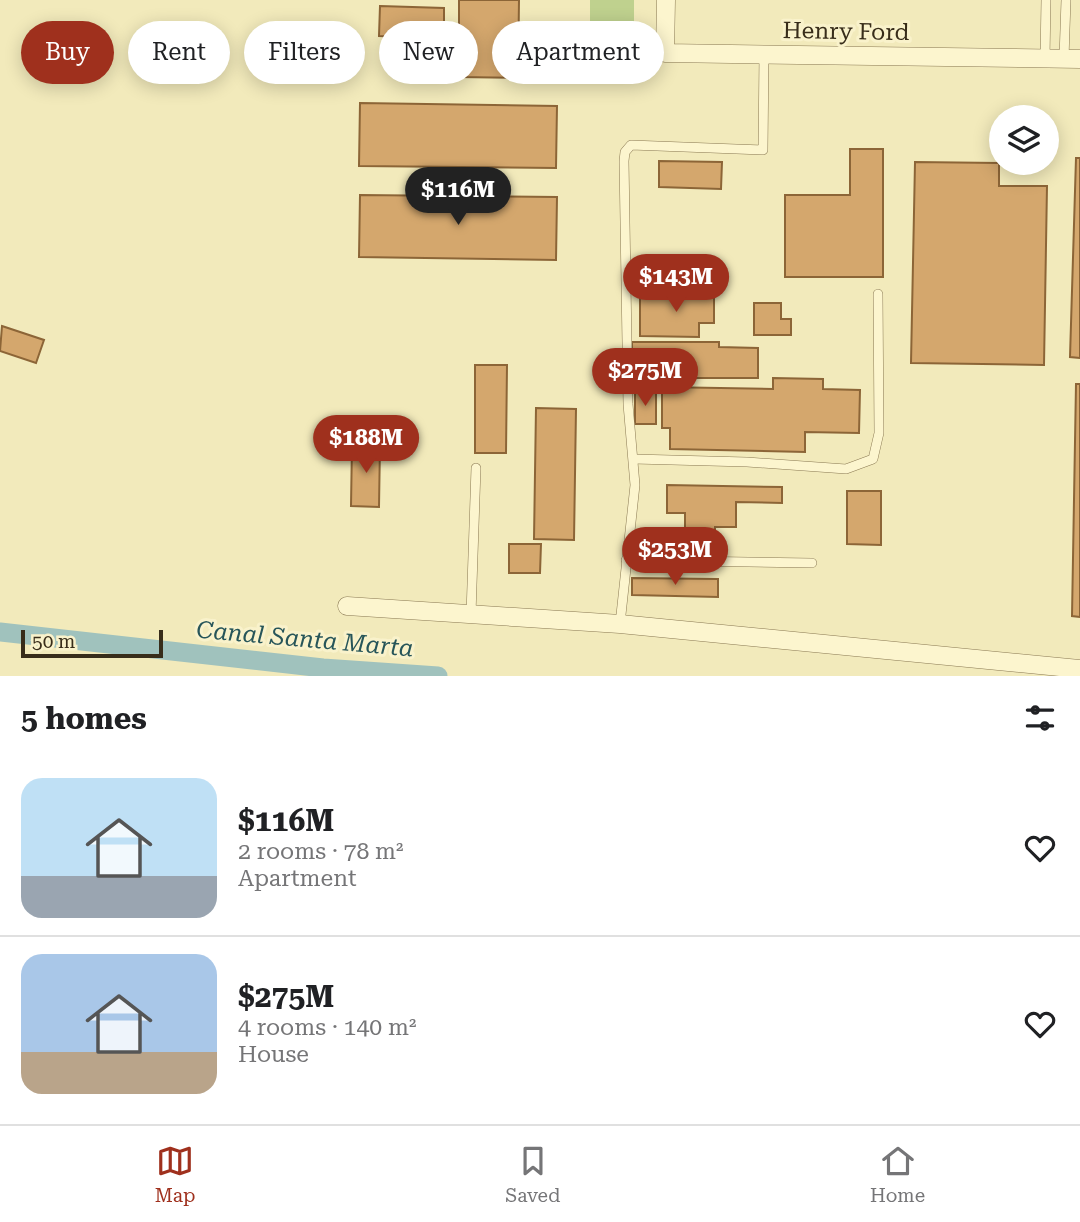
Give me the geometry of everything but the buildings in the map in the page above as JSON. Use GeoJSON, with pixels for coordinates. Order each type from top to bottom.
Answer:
{"type":"FeatureCollection","features":[{"type":"Feature","properties":{"kind":"street","name":"Henry Ford"},"geometry":{"type":"LineString","coordinates":[[666,0],[665,53],[1072,58]]}},
{"type":"Feature","properties":{"kind":"street"},"geometry":{"type":"LineString","coordinates":[[346,606],[620,624],[1080,669]]}},
{"type":"Feature","properties":{"kind":"lane"},"geometry":{"type":"LineString","coordinates":[[1045,58],[1046,0]]}},
{"type":"Feature","properties":{"kind":"lane"},"geometry":{"type":"LineString","coordinates":[[1066,0],[1072,58]]}},
{"type":"Feature","properties":{"kind":"lane"},"geometry":{"type":"LineString","coordinates":[[620,624],[634,494],[634,459],[628,404],[625,152],[631,145],[763,150],[764,54]]}},
{"type":"Feature","properties":{"kind":"lane"},"geometry":{"type":"LineString","coordinates":[[634,459],[747,462],[846,469],[873,459],[879,433],[878,294]]}},
{"type":"Feature","properties":{"kind":"lane"},"geometry":{"type":"LineString","coordinates":[[471,614],[476,468]]}},
{"type":"Feature","properties":{"kind":"lane"},"geometry":{"type":"LineString","coordinates":[[626,560],[812,563]]}},
{"type":"Feature","properties":{"kind":"green space"},"geometry":{"type":"Polygon","coordinates":[[[590,0],[634,0],[634,21],[590,21],[590,0]]]}},
{"type":"Feature","properties":{"kind":"waterway","name":"Canal Santa Marta"},"geometry":{"type":"LineString","coordinates":[[0,632],[323,668],[438,676]]}}]}
